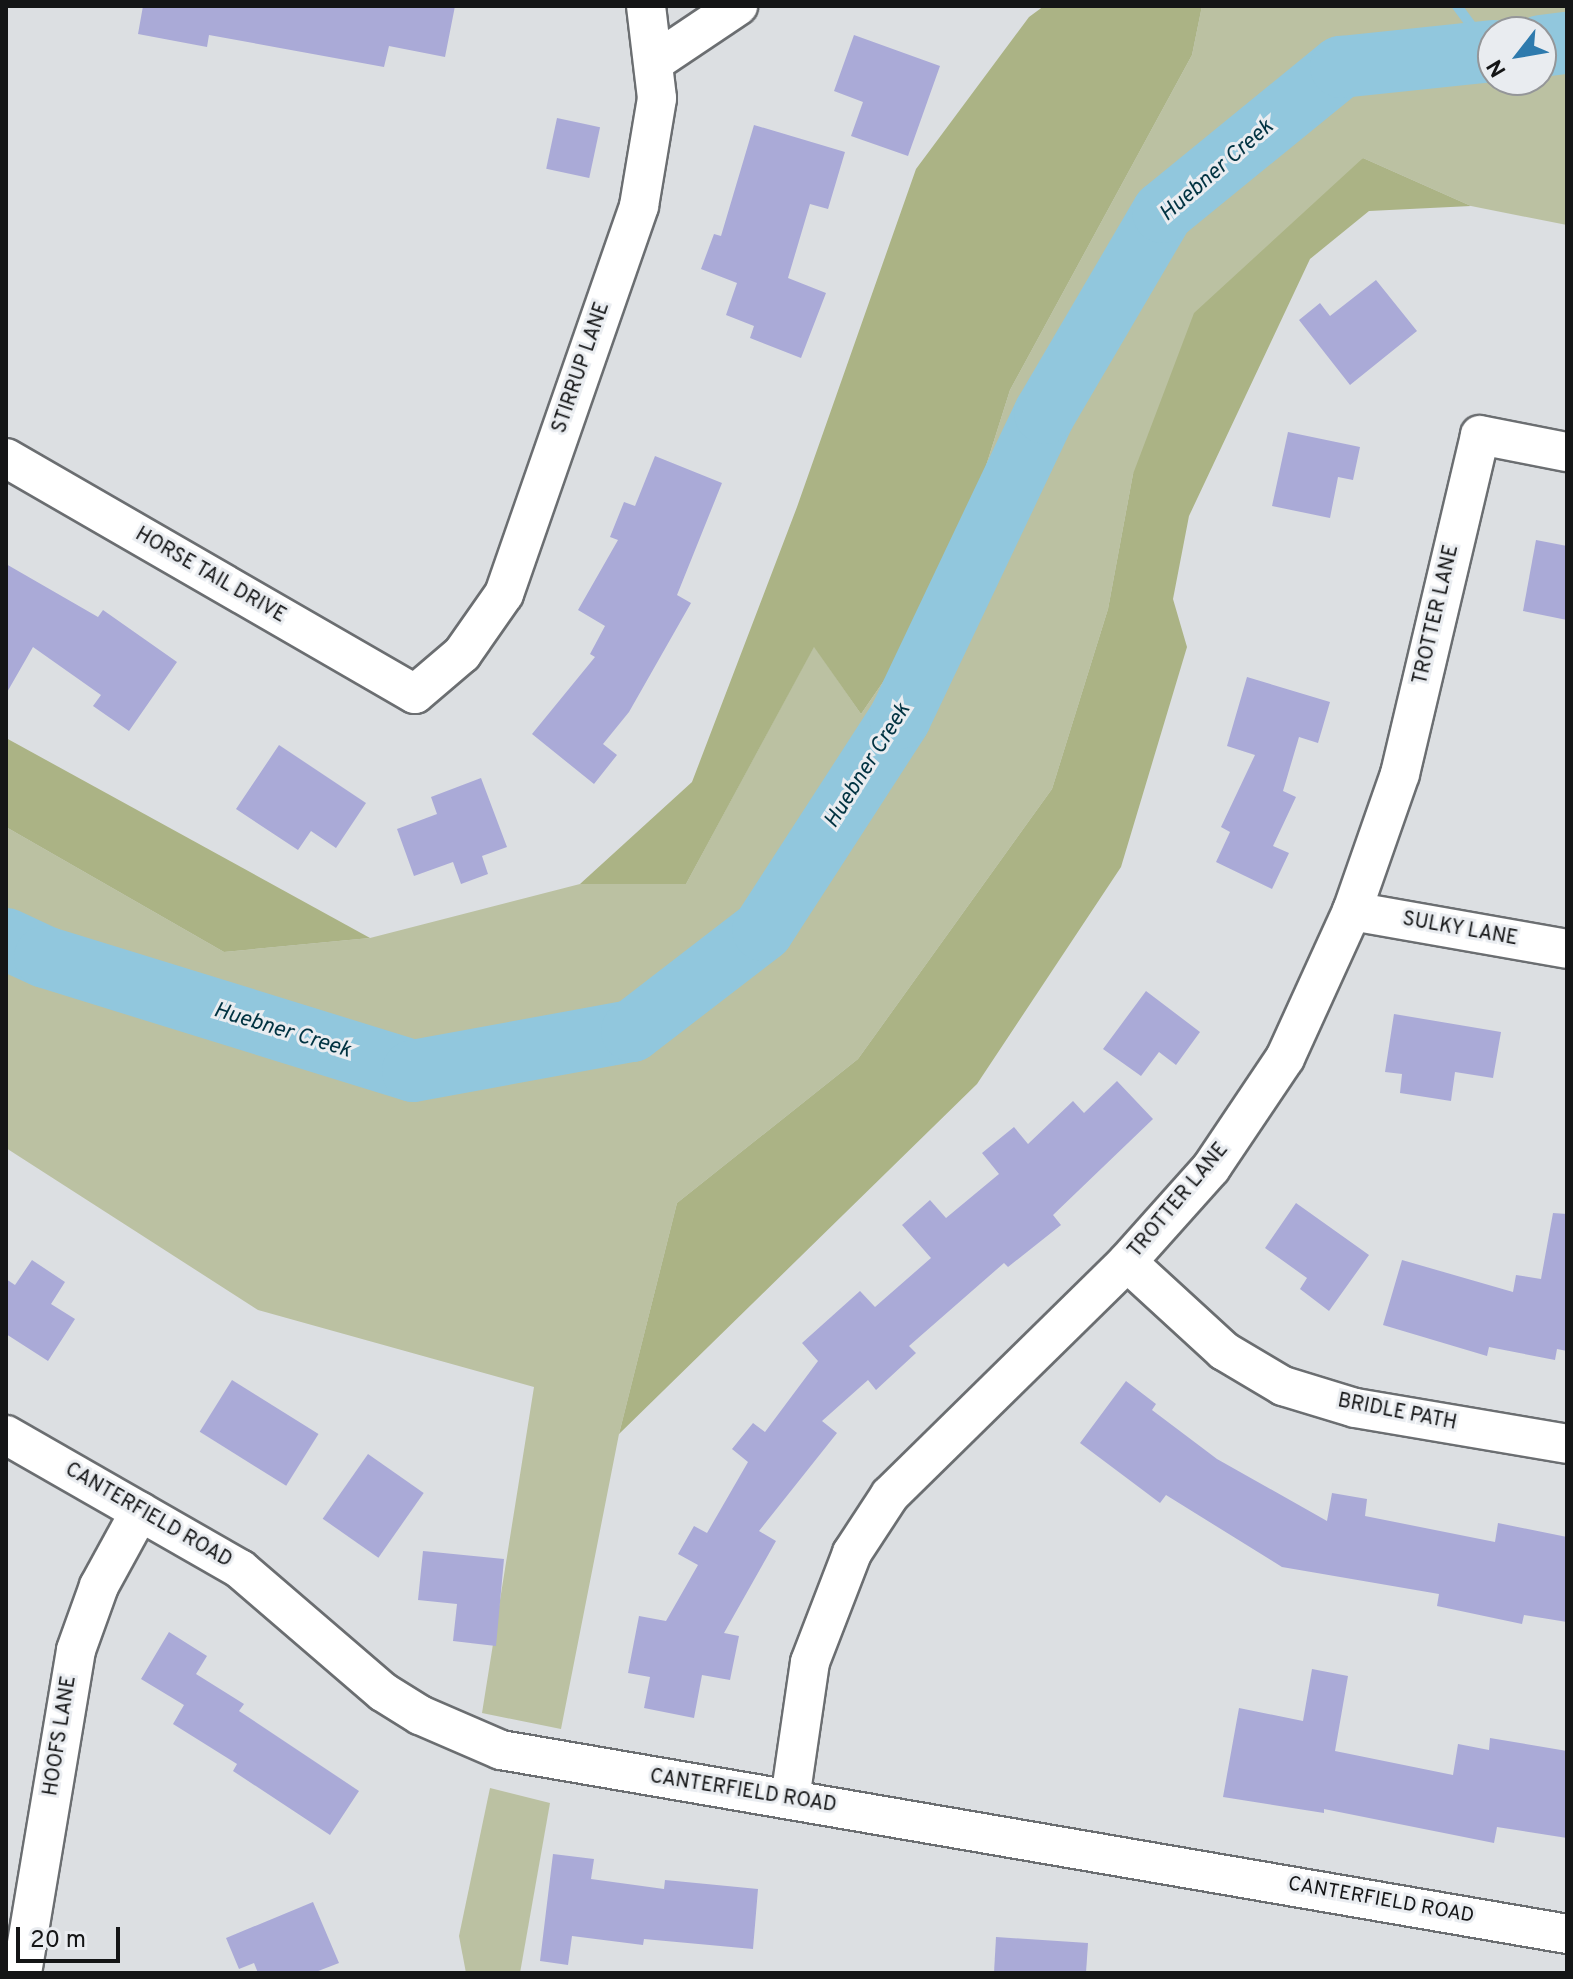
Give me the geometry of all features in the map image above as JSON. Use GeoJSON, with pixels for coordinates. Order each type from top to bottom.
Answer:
{"type":"FeatureCollection","features":[{"type":"Feature","properties":{"kind":"street","name":"STIRRUP LANE"},"geometry":{"type":"LineString","coordinates":[[415,694],[462,654],[504,594],[639,206],[650,156],[656,61],[646,6]]}},
{"type":"Feature","properties":{"kind":"street"},"geometry":{"type":"LineString","coordinates":[[656,61],[738,6]]}},
{"type":"Feature","properties":{"kind":"street","name":"TROTTER LANE"},"geometry":{"type":"LineString","coordinates":[[790,1799],[810,1662],[852,1553],[890,1495],[1127,1262],[1211,1168],[1285,1058],[1352,911],[1400,774],[1480,435],[1567,452]]}},
{"type":"Feature","properties":{"kind":"street","name":"HORSE TAIL DRIVE"},"geometry":{"type":"LineString","coordinates":[[6,458],[415,694]]}},
{"type":"Feature","properties":{"kind":"street","name":"SULKY LANE"},"geometry":{"type":"LineString","coordinates":[[1352,911],[1567,949]]}},
{"type":"Feature","properties":{"kind":"street","name":"BRIDLE PATH"},"geometry":{"type":"LineString","coordinates":[[1127,1262],[1224,1351],[1283,1386],[1355,1408],[1567,1444]]}},
{"type":"Feature","properties":{"kind":"street","name":"CANTERFIELD ROAD"},"geometry":{"type":"LineString","coordinates":[[6,1435],[240,1569],[383,1692],[460,1735],[543,1761],[790,1799],[1567,1934]]}},
{"type":"Feature","properties":{"kind":"street","name":"HOOFS LANE"},"geometry":{"type":"LineString","coordinates":[[22,1973],[76,1650],[99,1586],[140,1511]]}},
{"type":"Feature","properties":{"kind":"green space"},"geometry":{"type":"Polygon","coordinates":[[[1044,6],[1202,6],[1192,55],[1010,390],[947,589],[861,714],[814,647],[686,884],[580,884],[692,782],[797,507],[916,169],[1029,17],[1044,6]]]}},
{"type":"Feature","properties":{"kind":"green space"},"geometry":{"type":"Polygon","coordinates":[[[1202,6],[1567,6],[1567,225],[1471,206],[1363,158],[1133,474],[1108,609],[1052,789],[858,1059],[677,1203],[619,1434],[561,1729],[482,1713],[534,1387],[258,1310],[6,1148],[6,827],[224,952],[370,938],[580,884],[686,884],[814,646],[861,714],[947,589],[1010,390],[1192,55],[1202,6]]]}},
{"type":"Feature","properties":{"kind":"green space"},"geometry":{"type":"Polygon","coordinates":[[[1363,158],[1471,206],[1369,211],[1310,259],[1189,516],[1173,599],[1187,647],[1121,867],[977,1084],[619,1434],[677,1203],[858,1059],[1052,789],[1108,609],[1133,474],[1194,313],[1363,158]]]}},
{"type":"Feature","properties":{"kind":"green space"},"geometry":{"type":"Polygon","coordinates":[[[6,738],[370,938],[224,952],[6,827],[6,738]]]}},
{"type":"Feature","properties":{"kind":"green space"},"geometry":{"type":"Polygon","coordinates":[[[490,1788],[550,1803],[520,1973],[466,1973],[459,1936],[490,1788]]]}},
{"type":"Feature","properties":{"kind":"building"},"geometry":{"type":"Polygon","coordinates":[[[143,6],[455,6],[445,57],[389,46],[384,67],[209,35],[207,47],[138,34],[143,6]]]}},
{"type":"Feature","properties":{"kind":"building"},"geometry":{"type":"Polygon","coordinates":[[[854,35],[940,66],[908,156],[851,136],[863,102],[834,91],[854,35]]]}},
{"type":"Feature","properties":{"kind":"building"},"geometry":{"type":"Polygon","coordinates":[[[557,118],[600,127],[589,178],[546,169],[557,118]]]}},
{"type":"Feature","properties":{"kind":"building"},"geometry":{"type":"Polygon","coordinates":[[[754,125],[845,152],[828,209],[810,204],[788,278],[826,293],[801,358],[750,338],[754,326],[726,315],[737,283],[701,269],[714,234],[721,236],[754,125]]]}},
{"type":"Feature","properties":{"kind":"building"},"geometry":{"type":"Polygon","coordinates":[[[1376,280],[1417,331],[1350,385],[1299,320],[1320,303],[1330,316],[1376,280]]]}},
{"type":"Feature","properties":{"kind":"building"},"geometry":{"type":"Polygon","coordinates":[[[1288,432],[1360,447],[1353,480],[1338,477],[1330,518],[1272,506],[1288,432]]]}},
{"type":"Feature","properties":{"kind":"building"},"geometry":{"type":"Polygon","coordinates":[[[655,456],[722,483],[677,595],[691,603],[629,712],[603,744],[617,755],[594,784],[532,734],[595,657],[590,654],[605,626],[578,610],[618,540],[610,537],[624,502],[635,506],[655,456]]]}},
{"type":"Feature","properties":{"kind":"building"},"geometry":{"type":"Polygon","coordinates":[[[1536,540],[1567,546],[1567,620],[1523,611],[1536,540]]]}},
{"type":"Feature","properties":{"kind":"building"},"geometry":{"type":"Polygon","coordinates":[[[6,564],[98,617],[103,610],[177,662],[129,731],[93,706],[101,695],[33,647],[6,694],[6,564]]]}},
{"type":"Feature","properties":{"kind":"building"},"geometry":{"type":"Polygon","coordinates":[[[1247,677],[1330,702],[1318,743],[1299,737],[1283,791],[1296,797],[1273,846],[1289,853],[1272,889],[1216,862],[1230,832],[1221,827],[1255,755],[1227,746],[1247,677]]]}},
{"type":"Feature","properties":{"kind":"building"},"geometry":{"type":"Polygon","coordinates":[[[279,745],[366,803],[336,848],[311,831],[298,850],[236,809],[279,745]]]}},
{"type":"Feature","properties":{"kind":"building"},"geometry":{"type":"Polygon","coordinates":[[[481,778],[507,847],[482,856],[488,874],[461,884],[453,862],[414,876],[397,829],[437,814],[431,797],[481,778]]]}},
{"type":"Feature","properties":{"kind":"building"},"geometry":{"type":"Polygon","coordinates":[[[1146,991],[1200,1032],[1176,1065],[1159,1052],[1141,1076],[1103,1049],[1146,991]]]}},
{"type":"Feature","properties":{"kind":"building"},"geometry":{"type":"Polygon","coordinates":[[[1394,1014],[1501,1032],[1493,1078],[1455,1072],[1451,1101],[1400,1093],[1402,1074],[1385,1072],[1394,1014]]]}},
{"type":"Feature","properties":{"kind":"building"},"geometry":{"type":"Polygon","coordinates":[[[1117,1081],[1153,1119],[1053,1215],[1061,1225],[1008,1267],[1004,1263],[909,1346],[916,1353],[876,1390],[868,1380],[822,1421],[837,1433],[759,1531],[776,1541],[724,1633],[739,1636],[730,1680],[702,1675],[694,1718],[644,1708],[650,1677],[628,1673],[639,1616],[666,1621],[698,1565],[678,1554],[694,1526],[707,1533],[748,1462],[732,1449],[753,1423],[765,1432],[818,1361],[802,1343],[860,1291],[875,1307],[931,1258],[902,1225],[930,1200],[946,1218],[999,1174],[982,1153],[1014,1127],[1028,1144],[1073,1101],[1084,1113],[1117,1081]]]}},
{"type":"Feature","properties":{"kind":"building"},"geometry":{"type":"Polygon","coordinates":[[[1296,1203],[1369,1255],[1329,1311],[1300,1289],[1307,1278],[1265,1248],[1296,1203]]]}},
{"type":"Feature","properties":{"kind":"building"},"geometry":{"type":"Polygon","coordinates":[[[1553,1213],[1567,1214],[1567,1351],[1557,1349],[1555,1360],[1489,1347],[1487,1356],[1383,1325],[1402,1260],[1513,1292],[1516,1275],[1541,1279],[1553,1213]]]}},
{"type":"Feature","properties":{"kind":"building"},"geometry":{"type":"Polygon","coordinates":[[[32,1260],[65,1282],[51,1304],[75,1319],[48,1361],[6,1334],[6,1279],[15,1285],[32,1260]]]}},
{"type":"Feature","properties":{"kind":"building"},"geometry":{"type":"Polygon","coordinates":[[[232,1380],[319,1434],[286,1486],[200,1432],[232,1380]]]}},
{"type":"Feature","properties":{"kind":"building"},"geometry":{"type":"Polygon","coordinates":[[[1126,1381],[1156,1404],[1152,1410],[1217,1459],[1327,1521],[1332,1493],[1367,1499],[1365,1516],[1495,1542],[1498,1523],[1567,1537],[1567,1622],[1524,1615],[1522,1624],[1437,1606],[1439,1594],[1282,1567],[1166,1495],[1160,1503],[1080,1443],[1126,1381]]]}},
{"type":"Feature","properties":{"kind":"building"},"geometry":{"type":"Polygon","coordinates":[[[368,1454],[424,1493],[378,1558],[323,1519],[368,1454]]]}},
{"type":"Feature","properties":{"kind":"building"},"geometry":{"type":"Polygon","coordinates":[[[423,1551],[504,1559],[496,1646],[453,1641],[457,1604],[418,1600],[423,1551]]]}},
{"type":"Feature","properties":{"kind":"building"},"geometry":{"type":"Polygon","coordinates":[[[169,1632],[207,1656],[196,1674],[244,1704],[239,1711],[359,1791],[330,1835],[233,1771],[237,1764],[173,1724],[184,1705],[141,1679],[169,1632]]]}},
{"type":"Feature","properties":{"kind":"building"},"geometry":{"type":"Polygon","coordinates":[[[1312,1669],[1348,1676],[1335,1751],[1453,1775],[1458,1744],[1489,1750],[1490,1738],[1567,1751],[1567,1838],[1497,1827],[1494,1843],[1324,1809],[1324,1813],[1223,1797],[1239,1708],[1303,1721],[1312,1669]]]}},
{"type":"Feature","properties":{"kind":"building"},"geometry":{"type":"Polygon","coordinates":[[[553,1854],[594,1859],[591,1879],[664,1889],[665,1880],[758,1889],[753,1949],[644,1939],[643,1945],[572,1936],[568,1965],[540,1961],[553,1854]]]}},
{"type":"Feature","properties":{"kind":"building"},"geometry":{"type":"Polygon","coordinates":[[[313,1902],[339,1963],[313,1973],[258,1973],[254,1963],[239,1969],[226,1938],[313,1902]]]}},
{"type":"Feature","properties":{"kind":"building"},"geometry":{"type":"Polygon","coordinates":[[[996,1937],[1088,1943],[1086,1973],[994,1973],[996,1937]]]}},
{"type":"Feature","properties":{"kind":"waterway"},"geometry":{"type":"LineString","coordinates":[[1457,6],[1477,33]]}},
{"type":"Feature","properties":{"kind":"waterway","name":"Huebner Creek"},"geometry":{"type":"LineString","coordinates":[[1557,44],[1567,43]]}},
{"type":"Feature","properties":{"kind":"waterway","name":"Huebner Creek"},"geometry":{"type":"LineString","coordinates":[[6,939],[45,957],[413,1071],[632,1031],[763,930],[900,718],[1045,413],[1163,212],[1341,67],[1477,53]]}}]}
